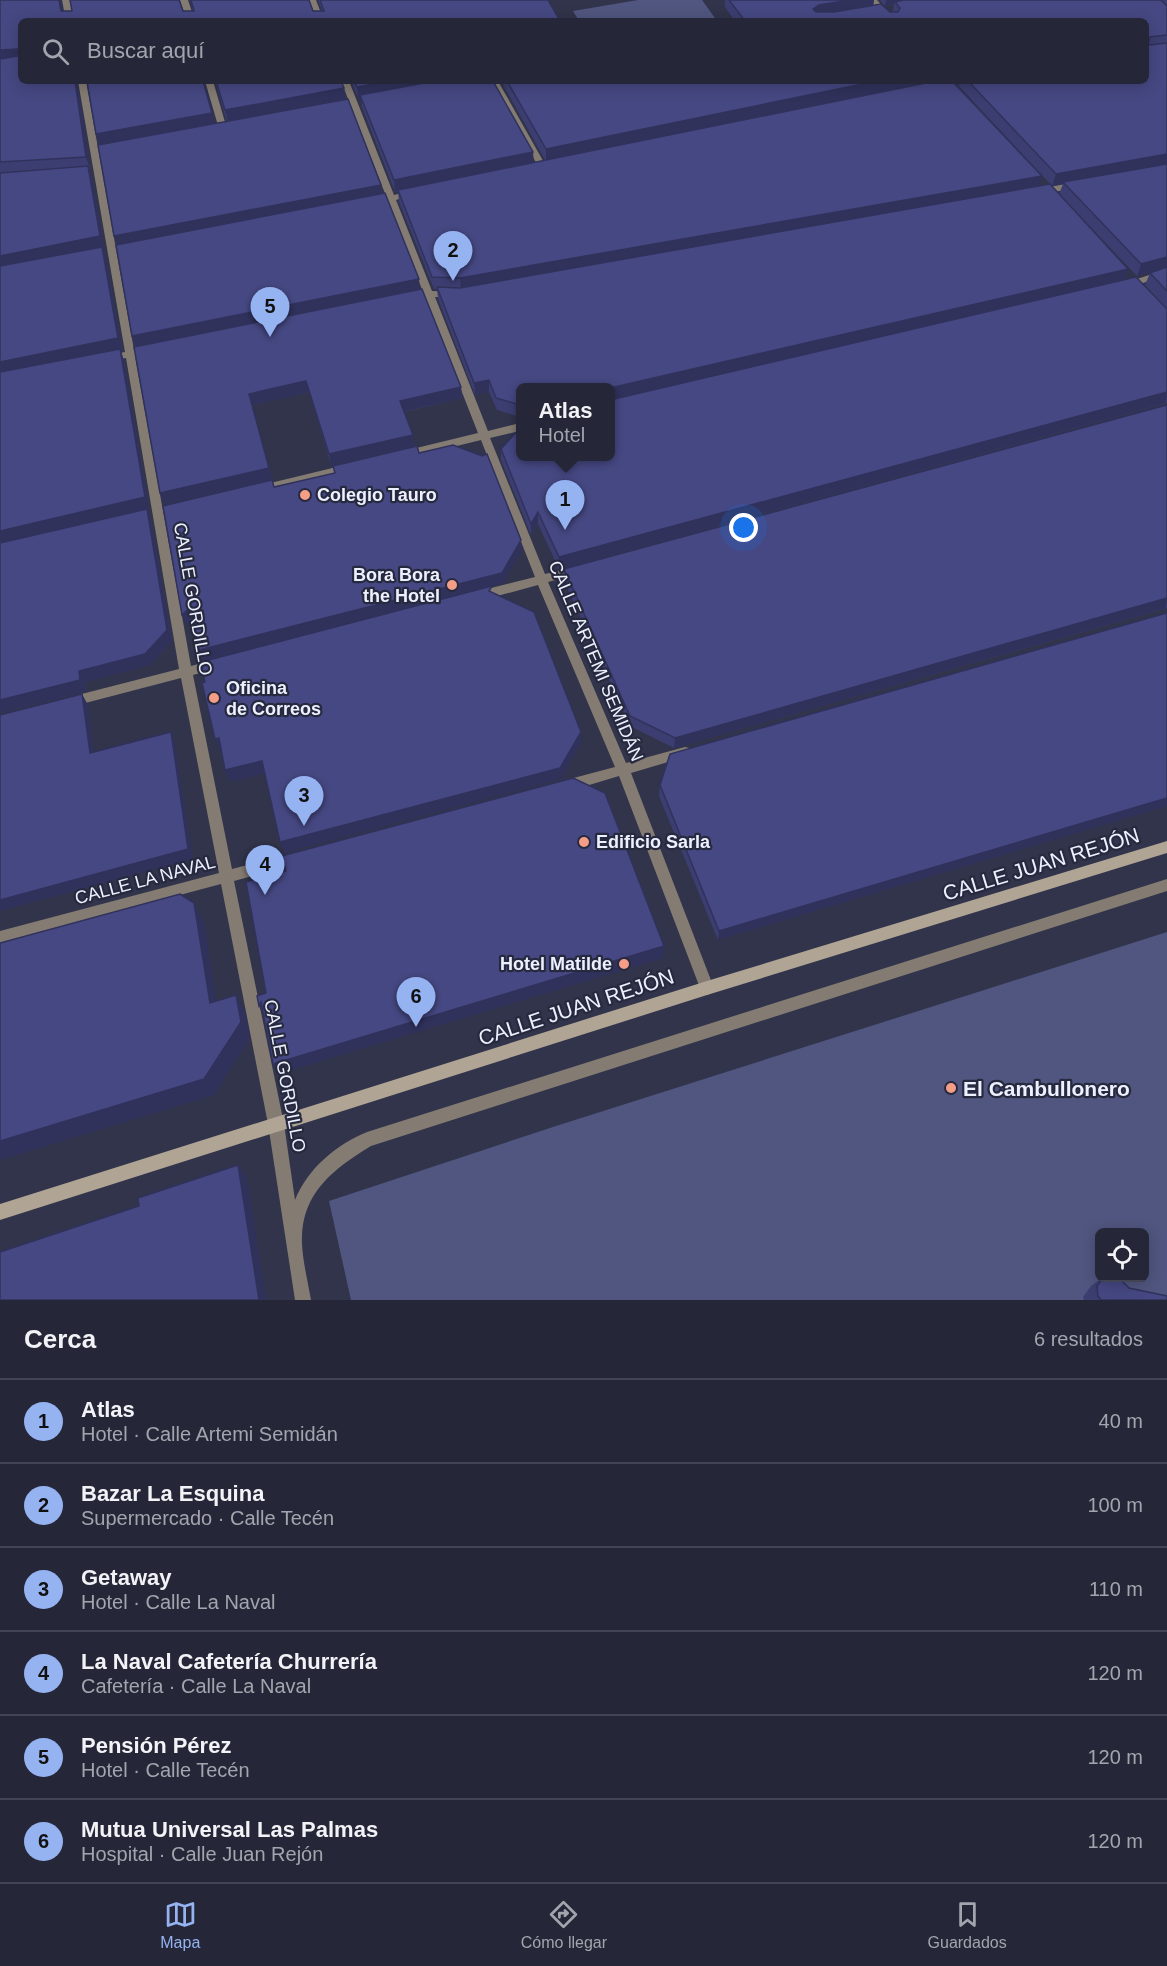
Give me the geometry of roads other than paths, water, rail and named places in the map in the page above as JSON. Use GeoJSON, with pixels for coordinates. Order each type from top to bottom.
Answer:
{"type":"FeatureCollection","features":[{"type":"Feature","properties":{"kind":"street"},"geometry":{"type":"LineString","coordinates":[[66,0],[69,18]]}},
{"type":"Feature","properties":{"kind":"street"},"geometry":{"type":"LineString","coordinates":[[184,0],[190,18]]}},
{"type":"Feature","properties":{"kind":"street"},"geometry":{"type":"LineString","coordinates":[[312,0],[319,18]]}},
{"type":"Feature","properties":{"kind":"street"},"geometry":{"type":"LineString","coordinates":[[873,0],[889,18]]}},
{"type":"Feature","properties":{"kind":"street"},"geometry":{"type":"LineString","coordinates":[[872,12],[892,8]]}},
{"type":"Feature","properties":{"kind":"street","name":"CALLE GORDILLO"},"geometry":{"type":"LineString","coordinates":[[83,84],[101,151],[93,173],[113,253],[186,672],[276,1124],[303,1300]]}},
{"type":"Feature","properties":{"kind":"street"},"geometry":{"type":"LineString","coordinates":[[210,84],[223,129]]}},
{"type":"Feature","properties":{"kind":"street","name":"CALLE ARTEMI SEMIDÁN"},"geometry":{"type":"LineString","coordinates":[[346,84],[542,580],[623,770],[707,988]]}},
{"type":"Feature","properties":{"kind":"street"},"geometry":{"type":"LineString","coordinates":[[496,84],[542,166]]}},
{"type":"Feature","properties":{"kind":"street"},"geometry":{"type":"LineString","coordinates":[[926,88],[941,84]]}},
{"type":"Feature","properties":{"kind":"street"},"geometry":{"type":"LineString","coordinates":[[950,84],[957,92]]}},
{"type":"Feature","properties":{"kind":"street"},"geometry":{"type":"LineString","coordinates":[[212,131],[234,127]]}},
{"type":"Feature","properties":{"kind":"street"},"geometry":{"type":"LineString","coordinates":[[531,168],[554,164]]}},
{"type":"Feature","properties":{"kind":"street"},"geometry":{"type":"LineString","coordinates":[[1026,194],[1046,186],[1092,183]]}},
{"type":"Feature","properties":{"kind":"street"},"geometry":{"type":"LineString","coordinates":[[1046,186],[1056,198]]}},
{"type":"Feature","properties":{"kind":"street"},"geometry":{"type":"LineString","coordinates":[[357,205],[427,190]]}},
{"type":"Feature","properties":{"kind":"street"},"geometry":{"type":"LineString","coordinates":[[1115,288],[1133,280],[1167,272]]}},
{"type":"Feature","properties":{"kind":"street"},"geometry":{"type":"LineString","coordinates":[[1133,280],[1144,292]]}},
{"type":"Feature","properties":{"kind":"street"},"geometry":{"type":"LineString","coordinates":[[393,301],[428,294],[461,295]]}},
{"type":"Feature","properties":{"kind":"street"},"geometry":{"type":"LineString","coordinates":[[98,360],[161,348]]}},
{"type":"Feature","properties":{"kind":"street"},"geometry":{"type":"LineString","coordinates":[[389,458],[516,428]]}},
{"type":"Feature","properties":{"kind":"street"},"geometry":{"type":"LineString","coordinates":[[251,492],[366,464]]}},
{"type":"Feature","properties":{"kind":"street"},"geometry":{"type":"LineString","coordinates":[[462,601],[594,566]]}},
{"type":"Feature","properties":{"kind":"street"},"geometry":{"type":"LineString","coordinates":[[58,705],[232,660]]}},
{"type":"Feature","properties":{"kind":"street"},"geometry":{"type":"LineString","coordinates":[[556,788],[702,748]]}},
{"type":"Feature","properties":{"kind":"street","name":"CALLE JUAN REJÓN"},"geometry":{"type":"LineString","coordinates":[[0,1212],[707,988],[1167,847]]}},
{"type":"Feature","properties":{"kind":"street","name":"CALLE LA NAVAL"},"geometry":{"type":"LineString","coordinates":[[0,937],[306,856]]}},
{"type":"Feature","properties":{"kind":"street"},"geometry":{"type":"LineString","coordinates":[[294,1245],[301,1202],[311,1180],[334,1159],[367,1140],[1167,885]]}},
{"type":"Feature","properties":{"kind":"place","name":"Bazar La Esquina"},"geometry":{"type":"Point","coordinates":[453,281]}},
{"type":"Feature","properties":{"kind":"place","name":"Pensión Pérez"},"geometry":{"type":"Point","coordinates":[270,337]}},
{"type":"Feature","properties":{"kind":"place","name":"Colegio Tauro"},"geometry":{"type":"Point","coordinates":[305,495]}},
{"type":"Feature","properties":{"kind":"place","name":"Atlas"},"geometry":{"type":"Point","coordinates":[565,530]}},
{"type":"Feature","properties":{"kind":"place","name":"Bora Bora the Hotel"},"geometry":{"type":"Point","coordinates":[452,585]}},
{"type":"Feature","properties":{"kind":"place","name":"Oficina de Correos"},"geometry":{"type":"Point","coordinates":[214,698]}},
{"type":"Feature","properties":{"kind":"place","name":"Getaway"},"geometry":{"type":"Point","coordinates":[304,826]}},
{"type":"Feature","properties":{"kind":"place","name":"Edificio Sarla"},"geometry":{"type":"Point","coordinates":[584,842]}},
{"type":"Feature","properties":{"kind":"place","name":"La Naval Cafetería Churrería"},"geometry":{"type":"Point","coordinates":[265,895]}},
{"type":"Feature","properties":{"kind":"place","name":"Hotel Matilde"},"geometry":{"type":"Point","coordinates":[624,964]}},
{"type":"Feature","properties":{"kind":"place","name":"Mutua Universal Las Palmas"},"geometry":{"type":"Point","coordinates":[416,1027]}},
{"type":"Feature","properties":{"kind":"place","name":"El Cambullonero"},"geometry":{"type":"Point","coordinates":[951,1088]}}]}
